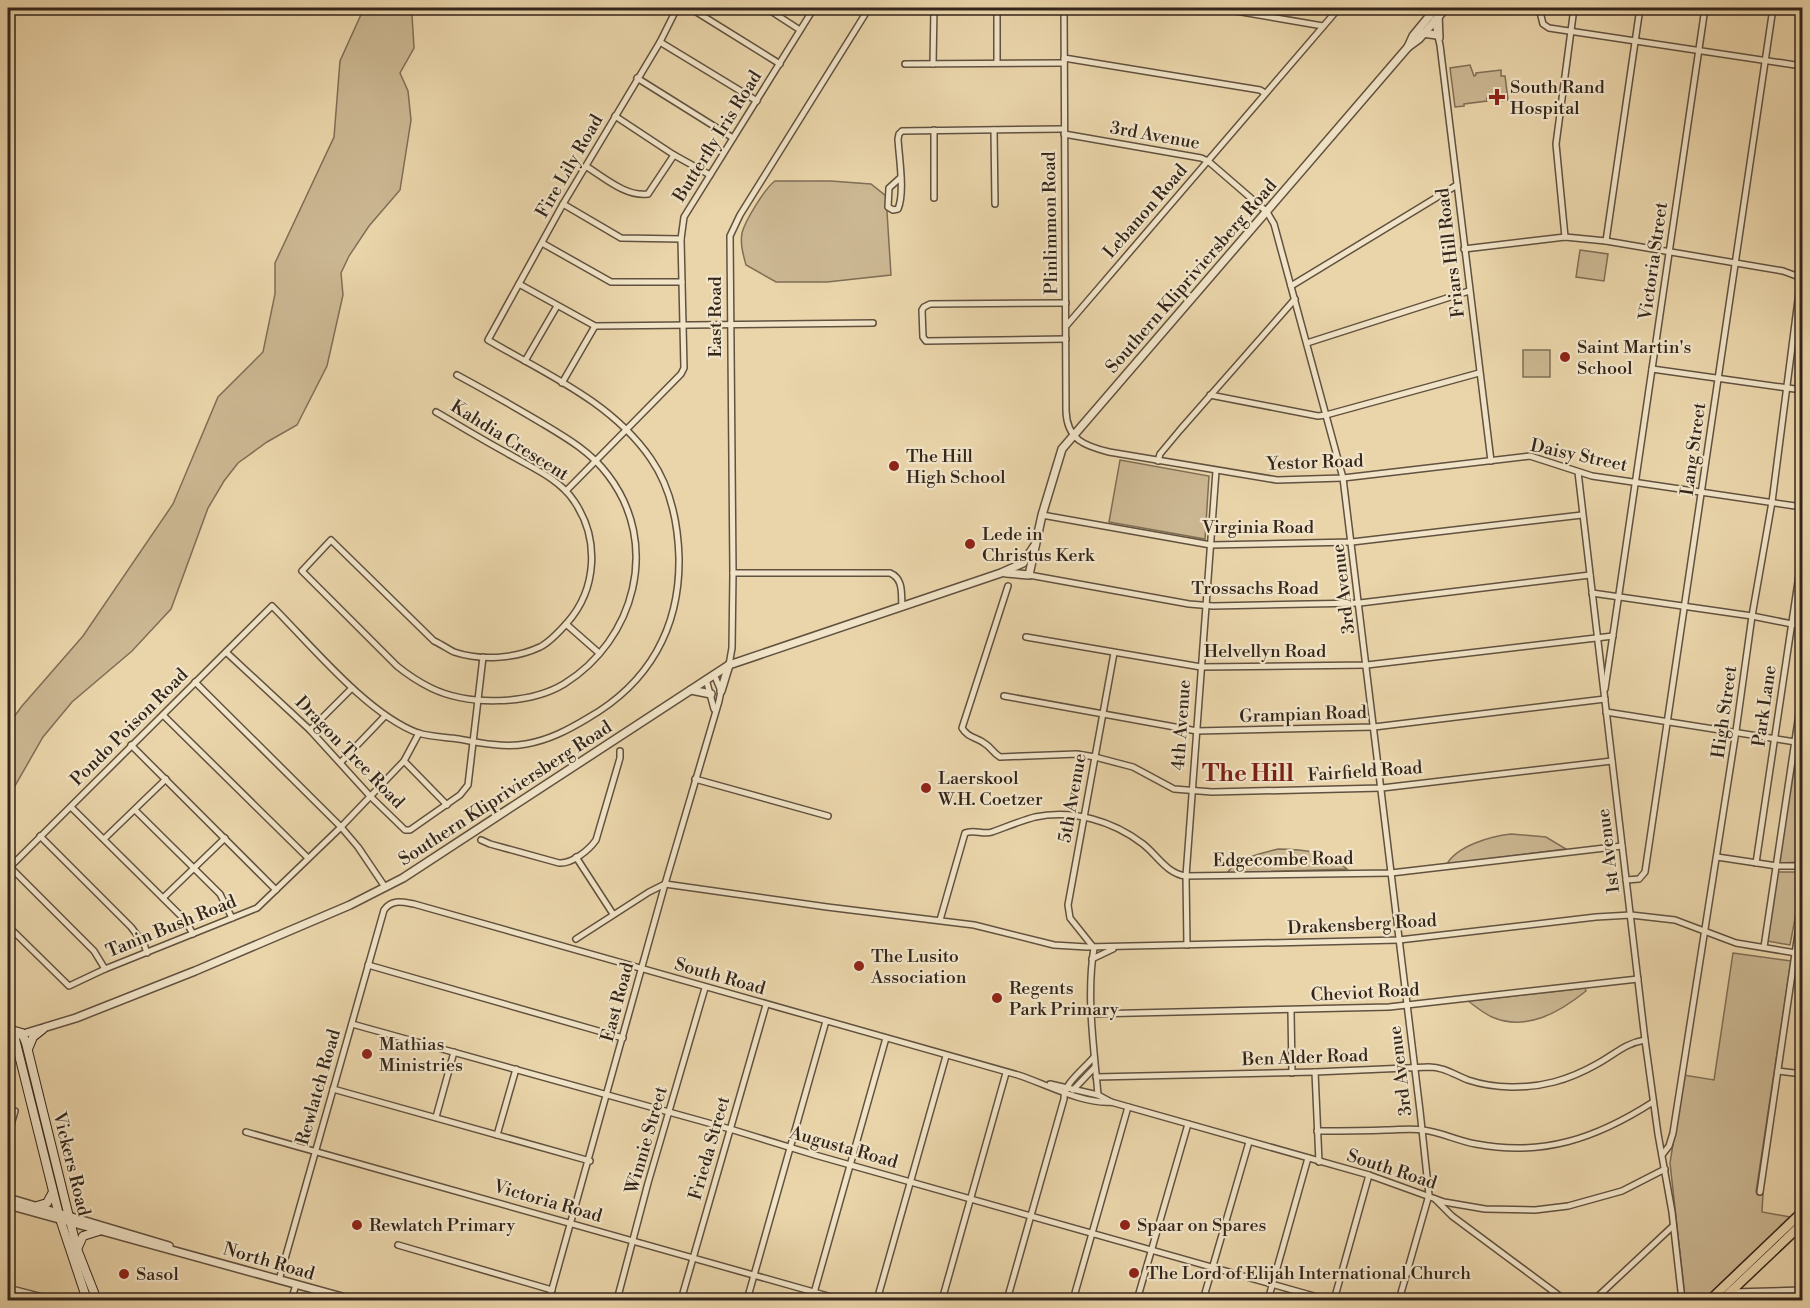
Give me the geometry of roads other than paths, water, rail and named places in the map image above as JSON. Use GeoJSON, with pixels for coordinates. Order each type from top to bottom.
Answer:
{"type":"FeatureCollection","features":[{"type":"Feature","properties":{"kind":"main road","name":"Southern Klipriviersberg Road"},"geometry":{"type":"LineString","coordinates":[[8,1029],[15,1036]]}},
{"type":"Feature","properties":{"kind":"main road"},"geometry":{"type":"LineString","coordinates":[[28,1052],[30,1042],[43,1029]]}},
{"type":"Feature","properties":{"kind":"main road","name":"Vickers Road"},"geometry":{"type":"LineString","coordinates":[[15,1036],[28,1052],[77,1249],[97,1300]]}},
{"type":"Feature","properties":{"kind":"main road","name":"Vickers Road"},"geometry":{"type":"LineString","coordinates":[[15,1036],[59,1215],[87,1300]]}},
{"type":"Feature","properties":{"kind":"main road"},"geometry":{"type":"LineString","coordinates":[[37,1206],[47,1203],[53,1192]]}},
{"type":"Feature","properties":{"kind":"main road"},"geometry":{"type":"LineString","coordinates":[[1722,1300],[1799,1225],[1803,1212]]}},
{"type":"Feature","properties":{"kind":"main road"},"geometry":{"type":"LineString","coordinates":[[1710,1300],[1799,1225]]}},
{"type":"Feature","properties":{"kind":"main road"},"geometry":{"type":"LineString","coordinates":[[77,1249],[83,1236],[102,1230]]}},
{"type":"Feature","properties":{"kind":"street","name":"Fire Lily Road"},"geometry":{"type":"LineString","coordinates":[[525,361],[488,340],[563,204],[660,42],[677,8]]}},
{"type":"Feature","properties":{"kind":"street"},"geometry":{"type":"LineString","coordinates":[[690,8],[780,64]]}},
{"type":"Feature","properties":{"kind":"street"},"geometry":{"type":"LineString","coordinates":[[766,8],[800,30]]}},
{"type":"Feature","properties":{"kind":"street","name":"Butterfly Iris Road"},"geometry":{"type":"LineString","coordinates":[[566,491],[681,374],[684,368],[681,239],[684,218],[814,8]]}},
{"type":"Feature","properties":{"kind":"street","name":"East Road"},"geometry":{"type":"LineString","coordinates":[[729,665],[732,648],[733,573],[730,236],[869,8]]}},
{"type":"Feature","properties":{"kind":"street"},"geometry":{"type":"LineString","coordinates":[[933,8],[933,64]]}},
{"type":"Feature","properties":{"kind":"street"},"geometry":{"type":"LineString","coordinates":[[997,8],[997,63]]}},
{"type":"Feature","properties":{"kind":"street","name":"Plinlimmon Road"},"geometry":{"type":"LineString","coordinates":[[1064,8],[1066,420],[1074,435]]}},
{"type":"Feature","properties":{"kind":"street"},"geometry":{"type":"LineString","coordinates":[[1218,8],[1323,26]]}},
{"type":"Feature","properties":{"kind":"street","name":"Lebanon Road"},"geometry":{"type":"LineString","coordinates":[[1066,325],[1339,8]]}},
{"type":"Feature","properties":{"kind":"street","name":"Southern Klipriviersberg Road"},"geometry":{"type":"LineString","coordinates":[[1001,573],[1029,575],[1042,515],[1060,454],[1074,435],[1408,47],[1416,32],[1435,12],[1446,8]]}},
{"type":"Feature","properties":{"kind":"street"},"geometry":{"type":"LineString","coordinates":[[1539,8],[1545,27],[1554,29],[1803,66]]}},
{"type":"Feature","properties":{"kind":"street"},"geometry":{"type":"LineString","coordinates":[[1565,237],[1556,144],[1574,8]]}},
{"type":"Feature","properties":{"kind":"street"},"geometry":{"type":"LineString","coordinates":[[1606,242],[1640,8]]}},
{"type":"Feature","properties":{"kind":"street","name":"Victoria Street"},"geometry":{"type":"LineString","coordinates":[[1605,698],[1705,8]]}},
{"type":"Feature","properties":{"kind":"street","name":"Lang Street"},"geometry":{"type":"LineString","coordinates":[[1626,880],[1639,879],[1645,872],[1773,8]]}},
{"type":"Feature","properties":{"kind":"street","name":"Southern Klipriviersberg Road"},"geometry":{"type":"LineString","coordinates":[[1408,47],[1424,33],[1435,12]]}},
{"type":"Feature","properties":{"kind":"street","name":"Friars Hill Road"},"geometry":{"type":"LineString","coordinates":[[1435,12],[1491,461]]}},
{"type":"Feature","properties":{"kind":"street"},"geometry":{"type":"LineString","coordinates":[[1416,32],[1438,39]]}},
{"type":"Feature","properties":{"kind":"street"},"geometry":{"type":"LineString","coordinates":[[660,42],[757,101]]}},
{"type":"Feature","properties":{"kind":"street"},"geometry":{"type":"LineString","coordinates":[[905,64],[1064,61],[1260,90],[1265,93]]}},
{"type":"Feature","properties":{"kind":"street"},"geometry":{"type":"LineString","coordinates":[[637,78],[734,138]]}},
{"type":"Feature","properties":{"kind":"street"},"geometry":{"type":"LineString","coordinates":[[615,116],[674,155],[710,175]]}},
{"type":"Feature","properties":{"kind":"street","name":"3rd Avenue"},"geometry":{"type":"LineString","coordinates":[[900,178],[899,134],[907,130],[1064,132],[1208,161],[1267,212],[1274,224],[1343,478],[1360,603],[1414,1068],[1432,1197]]}},
{"type":"Feature","properties":{"kind":"street"},"geometry":{"type":"LineString","coordinates":[[934,130],[934,198]]}},
{"type":"Feature","properties":{"kind":"street"},"geometry":{"type":"LineString","coordinates":[[994,130],[995,204]]}},
{"type":"Feature","properties":{"kind":"street"},"geometry":{"type":"LineString","coordinates":[[586,167],[633,195],[645,195],[648,194],[674,155]]}},
{"type":"Feature","properties":{"kind":"street"},"geometry":{"type":"LineString","coordinates":[[900,178],[901,203],[898,209],[893,210],[888,207],[889,188],[900,178]]}},
{"type":"Feature","properties":{"kind":"street"},"geometry":{"type":"LineString","coordinates":[[1291,286],[1457,185]]}},
{"type":"Feature","properties":{"kind":"street"},"geometry":{"type":"LineString","coordinates":[[563,204],[621,238],[681,239]]}},
{"type":"Feature","properties":{"kind":"street"},"geometry":{"type":"LineString","coordinates":[[1464,249],[1565,237],[1737,263],[1783,271],[1802,277]]}},
{"type":"Feature","properties":{"kind":"street"},"geometry":{"type":"LineString","coordinates":[[542,243],[611,282],[682,282]]}},
{"type":"Feature","properties":{"kind":"street","name":"High Street"},"geometry":{"type":"LineString","coordinates":[[1662,1155],[1669,1146],[1673,1133],[1706,931],[1752,616],[1772,502],[1801,298],[1803,269]]}},
{"type":"Feature","properties":{"kind":"street"},"geometry":{"type":"LineString","coordinates":[[519,284],[595,326],[873,323]]}},
{"type":"Feature","properties":{"kind":"street"},"geometry":{"type":"LineString","coordinates":[[1307,343],[1469,291]]}},
{"type":"Feature","properties":{"kind":"street"},"geometry":{"type":"LineString","coordinates":[[1158,461],[1160,454],[1295,299]]}},
{"type":"Feature","properties":{"kind":"street"},"geometry":{"type":"LineString","coordinates":[[1066,303],[930,304],[922,310],[923,337],[926,341],[1066,339]]}},
{"type":"Feature","properties":{"kind":"street"},"geometry":{"type":"LineString","coordinates":[[310,730],[352,688],[385,716],[419,733],[474,743],[524,744],[562,734],[610,706],[644,672],[656,654],[674,609],[679,584],[678,533],[669,494],[652,461],[628,429],[596,403],[525,361],[557,306]]}},
{"type":"Feature","properties":{"kind":"street"},"geometry":{"type":"LineString","coordinates":[[562,383],[595,326]]}},
{"type":"Feature","properties":{"kind":"street"},"geometry":{"type":"LineString","coordinates":[[1652,369],[1803,390]]}},
{"type":"Feature","properties":{"kind":"street"},"geometry":{"type":"LineString","coordinates":[[1210,395],[1306,414],[1326,415],[1479,373]]}},
{"type":"Feature","properties":{"kind":"street"},"geometry":{"type":"LineString","coordinates":[[457,375],[582,447],[597,461],[623,499],[631,522],[635,546],[636,570],[631,595],[618,631],[590,663],[563,684],[531,697],[499,701],[478,699]]}},
{"type":"Feature","properties":{"kind":"street","name":"Kahdia Crescent"},"geometry":{"type":"LineString","coordinates":[[436,412],[555,481],[566,491],[586,521],[591,541],[592,562],[588,589],[578,611],[558,634],[541,647],[508,657],[483,657],[454,651],[434,641],[331,540],[302,571],[397,666],[412,678],[456,697],[478,699]]}},
{"type":"Feature","properties":{"kind":"street","name":"Yestor Road"},"geometry":{"type":"LineString","coordinates":[[1074,435],[1088,447],[1277,480],[1343,478],[1491,461]]}},
{"type":"Feature","properties":{"kind":"street","name":"Daisy Street"},"geometry":{"type":"LineString","coordinates":[[1491,461],[1530,456],[1578,472],[1803,507]]}},
{"type":"Feature","properties":{"kind":"street","name":"4th Avenue"},"geometry":{"type":"LineString","coordinates":[[1187,945],[1186,876],[1191,792],[1216,471]]}},
{"type":"Feature","properties":{"kind":"street","name":"1st Avenue"},"geometry":{"type":"LineString","coordinates":[[1578,472],[1645,1040],[1682,1300]]}},
{"type":"Feature","properties":{"kind":"street","name":"Virginia Road"},"geometry":{"type":"LineString","coordinates":[[1042,515],[1211,545],[1352,542],[1582,515]]}},
{"type":"Feature","properties":{"kind":"street","name":"Southern Klipriviersberg Road"},"geometry":{"type":"LineString","coordinates":[[15,1036],[76,1018],[195,971],[350,905],[403,878],[729,665],[1001,573],[1023,563],[1035,545]]}},
{"type":"Feature","properties":{"kind":"street","name":"Park Lane"},"geometry":{"type":"LineString","coordinates":[[1756,863],[1803,555]]}},
{"type":"Feature","properties":{"kind":"street"},"geometry":{"type":"LineString","coordinates":[[733,573],[892,573],[900,581],[902,607]]}},
{"type":"Feature","properties":{"kind":"street","name":"Trossachs Road"},"geometry":{"type":"LineString","coordinates":[[1029,575],[1207,606],[1360,603],[1590,575]]}},
{"type":"Feature","properties":{"kind":"street","name":"Fairfield Road"},"geometry":{"type":"LineString","coordinates":[[1008,586],[963,729],[967,735],[984,742],[1000,757],[1077,754],[1095,757],[1133,767],[1174,789],[1191,792],[1382,788],[1612,761]]}},
{"type":"Feature","properties":{"kind":"street"},"geometry":{"type":"LineString","coordinates":[[1592,593],[1752,616],[1803,626]]}},
{"type":"Feature","properties":{"kind":"street","name":"Pondo Poison Road"},"geometry":{"type":"LineString","coordinates":[[9,868],[272,606],[352,688]]}},
{"type":"Feature","properties":{"kind":"street"},"geometry":{"type":"LineString","coordinates":[[566,624],[599,653]]}},
{"type":"Feature","properties":{"kind":"street","name":"Helvellyn Road"},"geometry":{"type":"LineString","coordinates":[[1026,637],[1201,667],[1367,664],[1613,636]]}},
{"type":"Feature","properties":{"kind":"street","name":"Dragon Tree Road"},"geometry":{"type":"LineString","coordinates":[[226,652],[310,730],[370,796],[405,830],[410,830],[447,805],[468,785],[483,657]]}},
{"type":"Feature","properties":{"kind":"street","name":"5th Avenue"},"geometry":{"type":"LineString","coordinates":[[1088,944],[1068,912],[1114,653]]}},
{"type":"Feature","properties":{"kind":"street"},"geometry":{"type":"LineString","coordinates":[[720,692],[729,665]]}},
{"type":"Feature","properties":{"kind":"street"},"geometry":{"type":"LineString","coordinates":[[714,674],[720,692]]}},
{"type":"Feature","properties":{"kind":"street","name":"East Road"},"geometry":{"type":"LineString","coordinates":[[706,679],[714,702],[714,711]]}},
{"type":"Feature","properties":{"kind":"street"},"geometry":{"type":"LineString","coordinates":[[195,682],[341,827],[358,847],[385,887]]}},
{"type":"Feature","properties":{"kind":"street"},"geometry":{"type":"LineString","coordinates":[[691,690],[711,694]]}},
{"type":"Feature","properties":{"kind":"street","name":"East Road"},"geometry":{"type":"LineString","coordinates":[[549,1300],[590,1161],[720,692]]}},
{"type":"Feature","properties":{"kind":"street"},"geometry":{"type":"LineString","coordinates":[[1764,947],[1803,694]]}},
{"type":"Feature","properties":{"kind":"street","name":"Grampian Road"},"geometry":{"type":"LineString","coordinates":[[1004,696],[1197,731],[1374,727],[1605,698]]}},
{"type":"Feature","properties":{"kind":"street"},"geometry":{"type":"LineString","coordinates":[[1606,712],[1803,743]]}},
{"type":"Feature","properties":{"kind":"street"},"geometry":{"type":"LineString","coordinates":[[163,715],[308,858]]}},
{"type":"Feature","properties":{"kind":"street"},"geometry":{"type":"LineString","coordinates":[[341,762],[385,716]]}},
{"type":"Feature","properties":{"kind":"street","name":"Tanin Bush Road"},"geometry":{"type":"LineString","coordinates":[[8,926],[69,986],[105,969],[257,908],[341,827],[404,761],[419,733]]}},
{"type":"Feature","properties":{"kind":"street"},"geometry":{"type":"LineString","coordinates":[[131,745],[276,890]]}},
{"type":"Feature","properties":{"kind":"street"},"geometry":{"type":"LineString","coordinates":[[481,840],[559,863],[566,863],[576,857],[596,840],[621,758],[620,751]]}},
{"type":"Feature","properties":{"kind":"street"},"geometry":{"type":"LineString","coordinates":[[404,761],[447,805]]}},
{"type":"Feature","properties":{"kind":"street"},"geometry":{"type":"LineString","coordinates":[[104,839],[166,779]]}},
{"type":"Feature","properties":{"kind":"street"},"geometry":{"type":"LineString","coordinates":[[695,779],[828,816]]}},
{"type":"Feature","properties":{"kind":"street"},"geometry":{"type":"LineString","coordinates":[[71,807],[164,898],[185,920],[193,934]]}},
{"type":"Feature","properties":{"kind":"street"},"geometry":{"type":"LineString","coordinates":[[135,810],[220,894],[232,918]]}},
{"type":"Feature","properties":{"kind":"street"},"geometry":{"type":"LineString","coordinates":[[940,920],[965,833],[971,831],[988,833],[1038,817],[1084,816],[1111,825],[1153,852],[1173,873],[1186,876]]}},
{"type":"Feature","properties":{"kind":"street"},"geometry":{"type":"LineString","coordinates":[[40,836],[132,927],[147,952]]}},
{"type":"Feature","properties":{"kind":"street"},"geometry":{"type":"LineString","coordinates":[[164,898],[225,838]]}},
{"type":"Feature","properties":{"kind":"street","name":"Edgecombe Road"},"geometry":{"type":"LineString","coordinates":[[1186,876],[1391,873],[1622,846]]}},
{"type":"Feature","properties":{"kind":"street"},"geometry":{"type":"LineString","coordinates":[[1717,856],[1777,866],[1803,866]]}},
{"type":"Feature","properties":{"kind":"street"},"geometry":{"type":"LineString","coordinates":[[576,857],[614,914]]}},
{"type":"Feature","properties":{"kind":"street"},"geometry":{"type":"LineString","coordinates":[[9,868],[94,951],[105,969]]}},
{"type":"Feature","properties":{"kind":"street"},"geometry":{"type":"LineString","coordinates":[[576,939],[665,884],[974,925],[1054,945],[1088,944],[1094,948],[1091,962]]}},
{"type":"Feature","properties":{"kind":"street","name":"South Road"},"geometry":{"type":"LineString","coordinates":[[388,904],[396,902],[414,904],[1044,1083],[1064,1093],[1074,1089],[1098,1095],[1111,1102],[1369,1175],[1468,1207],[1497,1210],[1549,1209],[1592,1201],[1622,1191],[1665,1168]]}},
{"type":"Feature","properties":{"kind":"street","name":"Rewlatch Road"},"geometry":{"type":"LineString","coordinates":[[279,1280],[368,965],[384,910],[388,904]]}},
{"type":"Feature","properties":{"kind":"street"},"geometry":{"type":"LineString","coordinates":[[1760,1192],[1778,1071],[1799,954],[1803,906]]}},
{"type":"Feature","properties":{"kind":"street","name":"Drakensberg Road"},"geometry":{"type":"LineString","coordinates":[[1094,948],[1399,940],[1584,918],[1631,915],[1665,918],[1682,922],[1736,943],[1799,954]]}},
{"type":"Feature","properties":{"kind":"street"},"geometry":{"type":"LineString","coordinates":[[1088,944],[1091,962],[1093,1058],[1098,1095]]}},
{"type":"Feature","properties":{"kind":"street"},"geometry":{"type":"LineString","coordinates":[[1091,962],[1120,947]]}},
{"type":"Feature","properties":{"kind":"street"},"geometry":{"type":"LineString","coordinates":[[368,965],[623,1038]]}},
{"type":"Feature","properties":{"kind":"street","name":"Cheviot Road"},"geometry":{"type":"LineString","coordinates":[[1092,1014],[1291,1011],[1407,1006],[1638,980]]}},
{"type":"Feature","properties":{"kind":"street","name":"Winnie Street"},"geometry":{"type":"LineString","coordinates":[[617,1300],[705,988]]}},
{"type":"Feature","properties":{"kind":"street","name":"Frieda Street"},"geometry":{"type":"LineString","coordinates":[[681,1300],[766,1005]]}},
{"type":"Feature","properties":{"kind":"street"},"geometry":{"type":"LineString","coordinates":[[1291,1011],[1292,1073]]}},
{"type":"Feature","properties":{"kind":"street"},"geometry":{"type":"LineString","coordinates":[[747,1300],[826,1021]]}},
{"type":"Feature","properties":{"kind":"street","name":"Augusta Road"},"geometry":{"type":"LineString","coordinates":[[352,1024],[730,1129],[1328,1300]]}},
{"type":"Feature","properties":{"kind":"street"},"geometry":{"type":"LineString","coordinates":[[812,1300],[886,1038]]}},
{"type":"Feature","properties":{"kind":"street","name":"Ben Alder Road"},"geometry":{"type":"LineString","coordinates":[[1096,1077],[1436,1067],[1484,1084],[1517,1087],[1553,1082],[1576,1075],[1599,1063],[1628,1043],[1645,1040]]}},
{"type":"Feature","properties":{"kind":"street"},"geometry":{"type":"LineString","coordinates":[[436,1117],[454,1052]]}},
{"type":"Feature","properties":{"kind":"street"},"geometry":{"type":"LineString","coordinates":[[877,1300],[946,1056]]}},
{"type":"Feature","properties":{"kind":"street"},"geometry":{"type":"LineString","coordinates":[[1007,1300],[1064,1093],[1093,1058]]}},
{"type":"Feature","properties":{"kind":"street"},"geometry":{"type":"LineString","coordinates":[[1064,1093],[1070,1095],[1094,1068]]}},
{"type":"Feature","properties":{"kind":"street"},"geometry":{"type":"LineString","coordinates":[[497,1135],[516,1070]]}},
{"type":"Feature","properties":{"kind":"street"},"geometry":{"type":"LineString","coordinates":[[1778,1071],[1803,1074]]}},
{"type":"Feature","properties":{"kind":"street"},"geometry":{"type":"LineString","coordinates":[[1315,1072],[1319,1162]]}},
{"type":"Feature","properties":{"kind":"street"},"geometry":{"type":"LineString","coordinates":[[942,1300],[1006,1073]]}},
{"type":"Feature","properties":{"kind":"street"},"geometry":{"type":"LineString","coordinates":[[333,1089],[590,1161]]}},
{"type":"Feature","properties":{"kind":"street","name":"South Road"},"geometry":{"type":"LineString","coordinates":[[1070,1095],[1102,1103],[1111,1102]]}},
{"type":"Feature","properties":{"kind":"street"},"geometry":{"type":"LineString","coordinates":[[1317,1131],[1422,1129],[1465,1142],[1496,1148],[1547,1147],[1603,1131],[1653,1102]]}},
{"type":"Feature","properties":{"kind":"street"},"geometry":{"type":"LineString","coordinates":[[1072,1300],[1128,1107]]}},
{"type":"Feature","properties":{"kind":"street"},"geometry":{"type":"LineString","coordinates":[[8,1135],[9,1123],[15,1111]]}},
{"type":"Feature","properties":{"kind":"street"},"geometry":{"type":"LineString","coordinates":[[1137,1300],[1188,1124]]}},
{"type":"Feature","properties":{"kind":"street","name":"Victoria Road"},"geometry":{"type":"LineString","coordinates":[[246,1132],[842,1300]]}},
{"type":"Feature","properties":{"kind":"street"},"geometry":{"type":"LineString","coordinates":[[1203,1300],[1249,1142]]}},
{"type":"Feature","properties":{"kind":"street"},"geometry":{"type":"LineString","coordinates":[[1268,1300],[1308,1158]]}},
{"type":"Feature","properties":{"kind":"street"},"geometry":{"type":"LineString","coordinates":[[1334,1300],[1369,1175]]}},
{"type":"Feature","properties":{"kind":"street"},"geometry":{"type":"LineString","coordinates":[[1399,1300],[1432,1197],[1452,1216],[1565,1300]]}},
{"type":"Feature","properties":{"kind":"street","name":"North Road"},"geometry":{"type":"LineString","coordinates":[[8,1198],[59,1215]]}},
{"type":"Feature","properties":{"kind":"street","name":"North Road"},"geometry":{"type":"LineString","coordinates":[[8,1205],[70,1218],[353,1300]]}},
{"type":"Feature","properties":{"kind":"street","name":"North Road"},"geometry":{"type":"LineString","coordinates":[[70,1218],[158,1248],[177,1250]]}},
{"type":"Feature","properties":{"kind":"street"},"geometry":{"type":"LineString","coordinates":[[1593,1300],[1673,1226]]}},
{"type":"Feature","properties":{"kind":"street"},"geometry":{"type":"LineString","coordinates":[[398,1245],[552,1290]]}},
{"type":"Feature","properties":{"kind":"street"},"geometry":{"type":"LineString","coordinates":[[291,1300],[296,1285]]}},
{"type":"Feature","properties":{"kind":"street"},"geometry":{"type":"LineString","coordinates":[[8,1288],[54,1300]]}},
{"type":"Feature","properties":{"kind":"street"},"geometry":{"type":"LineString","coordinates":[[1730,1292],[1803,1290]]}},
{"type":"Feature","properties":{"kind":"place","name":"South Rand Hospital"},"geometry":{"type":"Point","coordinates":[1497,97]}},
{"type":"Feature","properties":{"kind":"place","name":"Saint Martin's School"},"geometry":{"type":"Point","coordinates":[1565,357]}},
{"type":"Feature","properties":{"kind":"place","name":"The Hill High School"},"geometry":{"type":"Point","coordinates":[894,466]}},
{"type":"Feature","properties":{"kind":"place","name":"Lede in Christus Kerk"},"geometry":{"type":"Point","coordinates":[970,544]}},
{"type":"Feature","properties":{"kind":"place","name":"Laerskool W.H. Coetzer"},"geometry":{"type":"Point","coordinates":[926,788]}},
{"type":"Feature","properties":{"kind":"place","name":"The Lusito Association"},"geometry":{"type":"Point","coordinates":[859,966]}},
{"type":"Feature","properties":{"kind":"place","name":"Regents Park Primary"},"geometry":{"type":"Point","coordinates":[997,998]}},
{"type":"Feature","properties":{"kind":"place","name":"Mathias Ministries"},"geometry":{"type":"Point","coordinates":[367,1054]}},
{"type":"Feature","properties":{"kind":"place","name":"Rewlatch Primary"},"geometry":{"type":"Point","coordinates":[357,1225]}},
{"type":"Feature","properties":{"kind":"place","name":"Spaar on Spares"},"geometry":{"type":"Point","coordinates":[1125,1225]}},
{"type":"Feature","properties":{"kind":"place","name":"The Lord of Elijah International Church"},"geometry":{"type":"Point","coordinates":[1134,1273]}},
{"type":"Feature","properties":{"kind":"place","name":"Sasol"},"geometry":{"type":"Point","coordinates":[124,1274]}},
{"type":"Feature","properties":{"kind":"district","name":"The Hill"},"geometry":{"type":"Point","coordinates":[1248,773]}}]}
